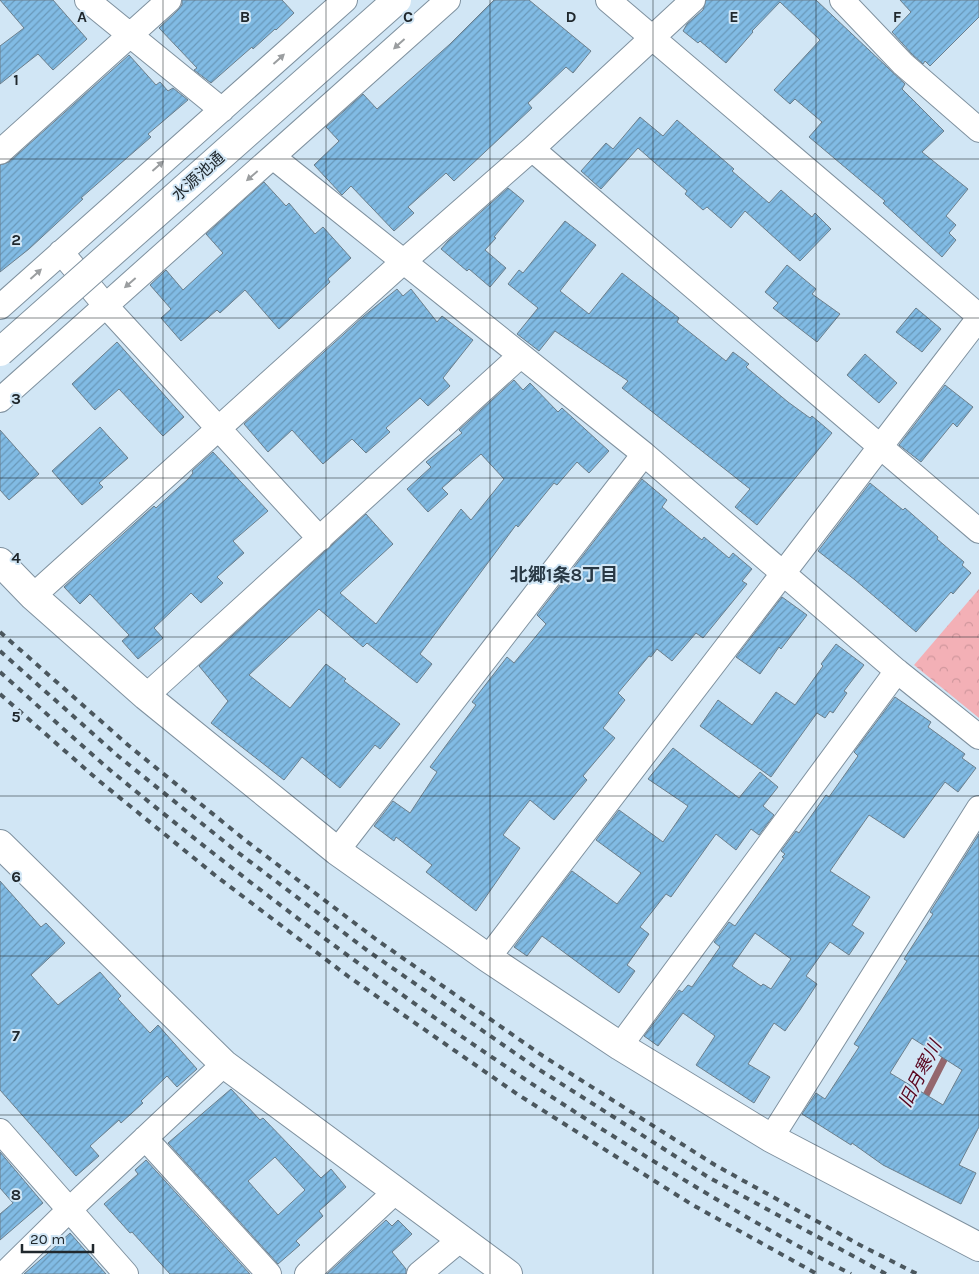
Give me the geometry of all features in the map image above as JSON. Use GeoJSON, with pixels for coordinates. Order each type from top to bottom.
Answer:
{"type":"FeatureCollection","features":[{"type":"Feature","properties":{"kind":"street"},"geometry":{"type":"LineString","coordinates":[[87,0],[222,110]]}},
{"type":"Feature","properties":{"kind":"street"},"geometry":{"type":"LineString","coordinates":[[0,152],[169,0]]}},
{"type":"Feature","properties":{"kind":"street"},"geometry":{"type":"LineString","coordinates":[[0,307],[345,0]]}},
{"type":"Feature","properties":{"kind":"street","name":"水源池通"},"geometry":{"type":"LineString","coordinates":[[0,352],[397,0]]}},
{"type":"Feature","properties":{"kind":"street"},"geometry":{"type":"LineString","coordinates":[[0,400],[448,0]]}},
{"type":"Feature","properties":{"kind":"street"},"geometry":{"type":"LineString","coordinates":[[488,958],[979,317],[608,0]]}},
{"type":"Feature","properties":{"kind":"street"},"geometry":{"type":"LineString","coordinates":[[33,596],[402,262],[532,149],[693,0]]}},
{"type":"Feature","properties":{"kind":"street"},"geometry":{"type":"LineString","coordinates":[[842,0],[903,64],[979,130]]}},
{"type":"Feature","properties":{"kind":"street"},"geometry":{"type":"LineString","coordinates":[[532,149],[979,531]]}},
{"type":"Feature","properties":{"kind":"street"},"geometry":{"type":"LineString","coordinates":[[273,157],[644,454],[897,671],[979,737]]}},
{"type":"Feature","properties":{"kind":"street"},"geometry":{"type":"LineString","coordinates":[[61,252],[105,305],[320,539]]}},
{"type":"Feature","properties":{"kind":"street"},"geometry":{"type":"LineString","coordinates":[[146,696],[520,356]]}},
{"type":"Feature","properties":{"kind":"street"},"geometry":{"type":"LineString","coordinates":[[338,851],[644,454]]}},
{"type":"Feature","properties":{"kind":"street"},"geometry":{"type":"LineString","coordinates":[[0,562],[33,596],[146,696],[338,851],[488,958],[620,1046],[771,1138],[979,1246]]}},
{"type":"Feature","properties":{"kind":"street"},"geometry":{"type":"LineString","coordinates":[[620,1046],[897,671]]}},
{"type":"Feature","properties":{"kind":"street"},"geometry":{"type":"LineString","coordinates":[[771,1138],[979,808]]}},
{"type":"Feature","properties":{"kind":"street"},"geometry":{"type":"LineString","coordinates":[[0,844],[224,1064],[508,1274]]}},
{"type":"Feature","properties":{"kind":"street"},"geometry":{"type":"LineString","coordinates":[[4,1274],[224,1064]]}},
{"type":"Feature","properties":{"kind":"street"},"geometry":{"type":"LineString","coordinates":[[0,1131],[126,1274]]}},
{"type":"Feature","properties":{"kind":"street"},"geometry":{"type":"LineString","coordinates":[[145,1138],[269,1274]]}},
{"type":"Feature","properties":{"kind":"street"},"geometry":{"type":"LineString","coordinates":[[307,1274],[396,1191]]}},
{"type":"Feature","properties":{"kind":"street"},"geometry":{"type":"LineString","coordinates":[[419,1274],[460,1239]]}},
{"type":"Feature","properties":{"kind":"green space"},"geometry":{"type":"Polygon","coordinates":[[[979,589],[979,718],[914,665],[979,589]]]}},
{"type":"Feature","properties":{"kind":"building"},"geometry":{"type":"Polygon","coordinates":[[[0,0],[53,0],[87,39],[53,70],[38,54],[0,84],[0,46],[24,28],[0,0]]]}},
{"type":"Feature","properties":{"kind":"building"},"geometry":{"type":"Polygon","coordinates":[[[182,0],[282,0],[294,13],[211,83],[194,70],[197,68],[159,28],[178,10],[182,5],[182,0]]]}},
{"type":"Feature","properties":{"kind":"building"},"geometry":{"type":"Polygon","coordinates":[[[494,0],[529,0],[591,51],[573,73],[566,67],[528,103],[532,108],[454,181],[446,173],[408,207],[414,213],[394,231],[351,186],[342,195],[314,165],[339,141],[326,127],[363,94],[377,109],[450,44],[494,0]]]}},
{"type":"Feature","properties":{"kind":"building"},"geometry":{"type":"Polygon","coordinates":[[[706,0],[816,0],[905,84],[902,89],[944,131],[922,152],[968,189],[946,216],[956,225],[949,233],[956,240],[942,257],[883,203],[885,201],[809,137],[822,122],[795,99],[790,104],[774,90],[820,40],[780,2],[752,31],[726,63],[700,41],[698,43],[683,31],[687,24],[703,10],[706,0]]]}},
{"type":"Feature","properties":{"kind":"building"},"geometry":{"type":"Polygon","coordinates":[[[900,0],[979,0],[979,17],[930,66],[925,61],[923,64],[892,32],[911,12],[900,0]]]}},
{"type":"Feature","properties":{"kind":"building"},"geometry":{"type":"Polygon","coordinates":[[[129,55],[156,85],[160,82],[168,91],[173,88],[188,100],[148,134],[151,137],[81,198],[83,199],[29,249],[0,272],[0,165],[9,162],[129,55]]]}},
{"type":"Feature","properties":{"kind":"building"},"geometry":{"type":"Polygon","coordinates":[[[640,117],[663,136],[677,120],[734,169],[732,171],[769,203],[781,190],[812,217],[815,213],[831,229],[800,261],[745,211],[731,228],[707,207],[703,210],[685,194],[687,191],[638,148],[601,189],[581,171],[606,143],[613,149],[640,117]]]}},
{"type":"Feature","properties":{"kind":"building"},"geometry":{"type":"Polygon","coordinates":[[[264,182],[286,206],[289,203],[315,234],[323,227],[351,258],[328,279],[330,282],[279,329],[245,290],[220,313],[217,310],[181,341],[161,318],[171,309],[150,285],[166,270],[183,290],[223,253],[206,234],[264,182]]]}},
{"type":"Feature","properties":{"kind":"building"},"geometry":{"type":"Polygon","coordinates":[[[508,188],[524,201],[485,250],[506,268],[490,287],[441,249],[508,188]]]}},
{"type":"Feature","properties":{"kind":"building"},"geometry":{"type":"Polygon","coordinates":[[[565,221],[596,245],[560,291],[589,314],[622,273],[679,318],[677,322],[726,361],[733,352],[749,364],[746,367],[788,402],[810,418],[812,416],[832,433],[757,525],[735,507],[750,489],[622,388],[628,381],[555,331],[539,351],[517,334],[538,308],[508,284],[519,270],[523,273],[565,221]]]}},
{"type":"Feature","properties":{"kind":"building"},"geometry":{"type":"Polygon","coordinates":[[[787,265],[816,289],[812,294],[840,314],[817,342],[773,308],[778,303],[765,292],[787,265]]]}},
{"type":"Feature","properties":{"kind":"building"},"geometry":{"type":"Polygon","coordinates":[[[397,289],[403,296],[411,289],[437,322],[442,316],[473,340],[443,378],[450,386],[428,406],[420,398],[386,428],[390,432],[366,453],[352,439],[323,464],[292,430],[268,452],[244,424],[364,316],[397,289]]]}},
{"type":"Feature","properties":{"kind":"building"},"geometry":{"type":"Polygon","coordinates":[[[916,308],[941,329],[922,352],[896,332],[916,308]]]}},
{"type":"Feature","properties":{"kind":"building"},"geometry":{"type":"Polygon","coordinates":[[[117,342],[184,417],[163,436],[119,389],[95,410],[72,384],[117,342]]]}},
{"type":"Feature","properties":{"kind":"building"},"geometry":{"type":"Polygon","coordinates":[[[865,354],[897,383],[879,403],[847,375],[865,354]]]}},
{"type":"Feature","properties":{"kind":"building"},"geometry":{"type":"Polygon","coordinates":[[[514,380],[523,390],[530,383],[558,412],[562,408],[609,451],[589,473],[577,462],[557,485],[554,483],[518,527],[516,525],[420,654],[432,664],[417,683],[367,643],[363,647],[319,609],[249,675],[290,708],[326,664],[346,679],[344,681],[400,724],[380,749],[375,745],[340,788],[302,757],[284,780],[211,723],[228,701],[199,666],[366,514],[393,544],[340,593],[376,624],[461,509],[471,520],[504,479],[481,454],[442,488],[448,494],[428,512],[407,489],[431,467],[426,462],[462,433],[459,430],[514,380]]]}},
{"type":"Feature","properties":{"kind":"building"},"geometry":{"type":"Polygon","coordinates":[[[945,385],[973,407],[957,427],[953,423],[921,462],[899,445],[945,385]]]}},
{"type":"Feature","properties":{"kind":"building"},"geometry":{"type":"Polygon","coordinates":[[[100,427],[128,458],[99,483],[103,487],[82,505],[52,471],[100,427]]]}},
{"type":"Feature","properties":{"kind":"building"},"geometry":{"type":"Polygon","coordinates":[[[0,430],[39,474],[9,500],[0,490],[0,430]]]}},
{"type":"Feature","properties":{"kind":"building"},"geometry":{"type":"Polygon","coordinates":[[[213,452],[268,511],[233,541],[244,553],[217,577],[223,583],[201,603],[191,593],[154,628],[163,638],[138,659],[122,641],[129,635],[90,594],[80,604],[64,587],[154,506],[156,508],[188,479],[193,473],[192,471],[213,452]]]}},
{"type":"Feature","properties":{"kind":"building"},"geometry":{"type":"Polygon","coordinates":[[[642,479],[667,500],[662,507],[702,540],[704,537],[729,558],[733,553],[752,569],[742,581],[747,584],[703,638],[696,633],[672,661],[657,649],[618,693],[625,700],[603,728],[615,738],[583,776],[587,780],[554,820],[530,800],[503,835],[520,848],[476,911],[426,872],[432,865],[396,837],[394,841],[374,826],[393,801],[410,813],[437,772],[430,767],[476,705],[472,702],[507,657],[514,663],[546,624],[537,615],[642,479]]]}},
{"type":"Feature","properties":{"kind":"building"},"geometry":{"type":"Polygon","coordinates":[[[870,483],[903,510],[905,508],[938,537],[937,539],[964,562],[962,565],[971,573],[953,594],[951,592],[916,632],[818,551],[870,483]]]}},
{"type":"Feature","properties":{"kind":"building"},"geometry":{"type":"Polygon","coordinates":[[[782,597],[807,615],[781,649],[779,647],[760,674],[736,657],[782,597]]]}},
{"type":"Feature","properties":{"kind":"building"},"geometry":{"type":"Polygon","coordinates":[[[836,644],[864,665],[844,691],[847,693],[833,713],[830,711],[825,718],[817,713],[771,777],[700,726],[718,700],[752,725],[776,692],[795,705],[836,644]]]}},
{"type":"Feature","properties":{"kind":"building"},"geometry":{"type":"Polygon","coordinates":[[[895,697],[931,722],[928,727],[965,754],[962,758],[976,768],[958,792],[945,782],[904,838],[869,815],[830,871],[870,897],[852,925],[864,933],[849,955],[830,942],[806,976],[817,984],[800,1010],[785,1031],[774,1023],[748,1064],[770,1077],[754,1103],[696,1065],[715,1036],[683,1013],[658,1046],[644,1036],[679,990],[682,992],[688,985],[692,987],[720,947],[714,942],[729,922],[735,926],[784,858],[782,857],[785,854],[781,851],[796,831],[799,833],[826,795],[829,797],[858,756],[854,752],[895,697]],[[755,933],[732,966],[761,986],[763,984],[771,989],[791,959],[755,933]]]}},
{"type":"Feature","properties":{"kind":"building"},"geometry":{"type":"Polygon","coordinates":[[[673,748],[739,798],[760,772],[778,787],[763,806],[774,815],[759,835],[751,829],[736,850],[716,834],[671,897],[666,894],[640,927],[649,934],[627,965],[635,971],[619,993],[542,936],[527,956],[514,947],[572,871],[617,904],[641,873],[596,840],[619,810],[663,842],[688,806],[648,779],[673,748]]]}},
{"type":"Feature","properties":{"kind":"building"},"geometry":{"type":"Polygon","coordinates":[[[979,834],[979,1127],[959,1165],[976,1173],[961,1204],[883,1165],[852,1143],[851,1145],[802,1114],[816,1093],[825,1099],[859,1047],[854,1044],[907,961],[904,959],[933,914],[930,912],[979,834]],[[912,1038],[890,1073],[943,1105],[962,1070],[912,1038]]]}},
{"type":"Feature","properties":{"kind":"building"},"geometry":{"type":"Polygon","coordinates":[[[0,881],[41,927],[46,923],[65,943],[31,975],[58,1005],[100,972],[121,996],[118,999],[150,1033],[158,1025],[197,1069],[177,1087],[167,1076],[141,1101],[143,1103],[121,1123],[119,1120],[90,1146],[99,1156],[76,1176],[0,1090],[0,881]]]}},
{"type":"Feature","properties":{"kind":"building"},"geometry":{"type":"Polygon","coordinates":[[[231,1089],[260,1120],[263,1118],[321,1178],[331,1169],[346,1187],[319,1211],[323,1216],[296,1241],[300,1245],[278,1264],[168,1143],[231,1089]],[[275,1157],[248,1181],[278,1215],[305,1190],[275,1157]]]}},
{"type":"Feature","properties":{"kind":"building"},"geometry":{"type":"Polygon","coordinates":[[[0,1152],[43,1203],[0,1240],[0,1214],[13,1203],[0,1188],[0,1152]]]}},
{"type":"Feature","properties":{"kind":"building"},"geometry":{"type":"Polygon","coordinates":[[[146,1160],[250,1274],[170,1274],[132,1232],[130,1233],[104,1204],[138,1174],[135,1170],[146,1160]]]}},
{"type":"Feature","properties":{"kind":"building"},"geometry":{"type":"Polygon","coordinates":[[[386,1220],[392,1226],[398,1220],[412,1234],[392,1252],[406,1269],[406,1274],[327,1274],[386,1220]]]}},
{"type":"Feature","properties":{"kind":"building"},"geometry":{"type":"Polygon","coordinates":[[[70,1233],[106,1274],[24,1274],[48,1253],[70,1233]]]}},
{"type":"Feature","properties":{"kind":"waterway","name":"旧月寒川"},"geometry":{"type":"LineString","coordinates":[[922,1103],[948,1052]]}},
{"type":"Feature","properties":{"kind":"railway"},"geometry":{"type":"LineString","coordinates":[[0,632],[128,745],[245,840],[377,940],[543,1056],[715,1165],[860,1245],[917,1274]]}},
{"type":"Feature","properties":{"kind":"railway"},"geometry":{"type":"LineString","coordinates":[[0,651],[118,756],[236,851],[368,951],[535,1067],[708,1177],[886,1274]]}},
{"type":"Feature","properties":{"kind":"railway"},"geometry":{"type":"LineString","coordinates":[[0,672],[110,770],[168,818],[287,910],[409,1000],[597,1126],[754,1221],[851,1274]]}},
{"type":"Feature","properties":{"kind":"railway"},"geometry":{"type":"LineString","coordinates":[[0,694],[98,780],[216,876],[349,977],[517,1094],[691,1204],[817,1274]]}},
{"type":"Feature","properties":{"kind":"district","name":"北郷1条8丁目"},"geometry":{"type":"Point","coordinates":[564,575]}}]}
